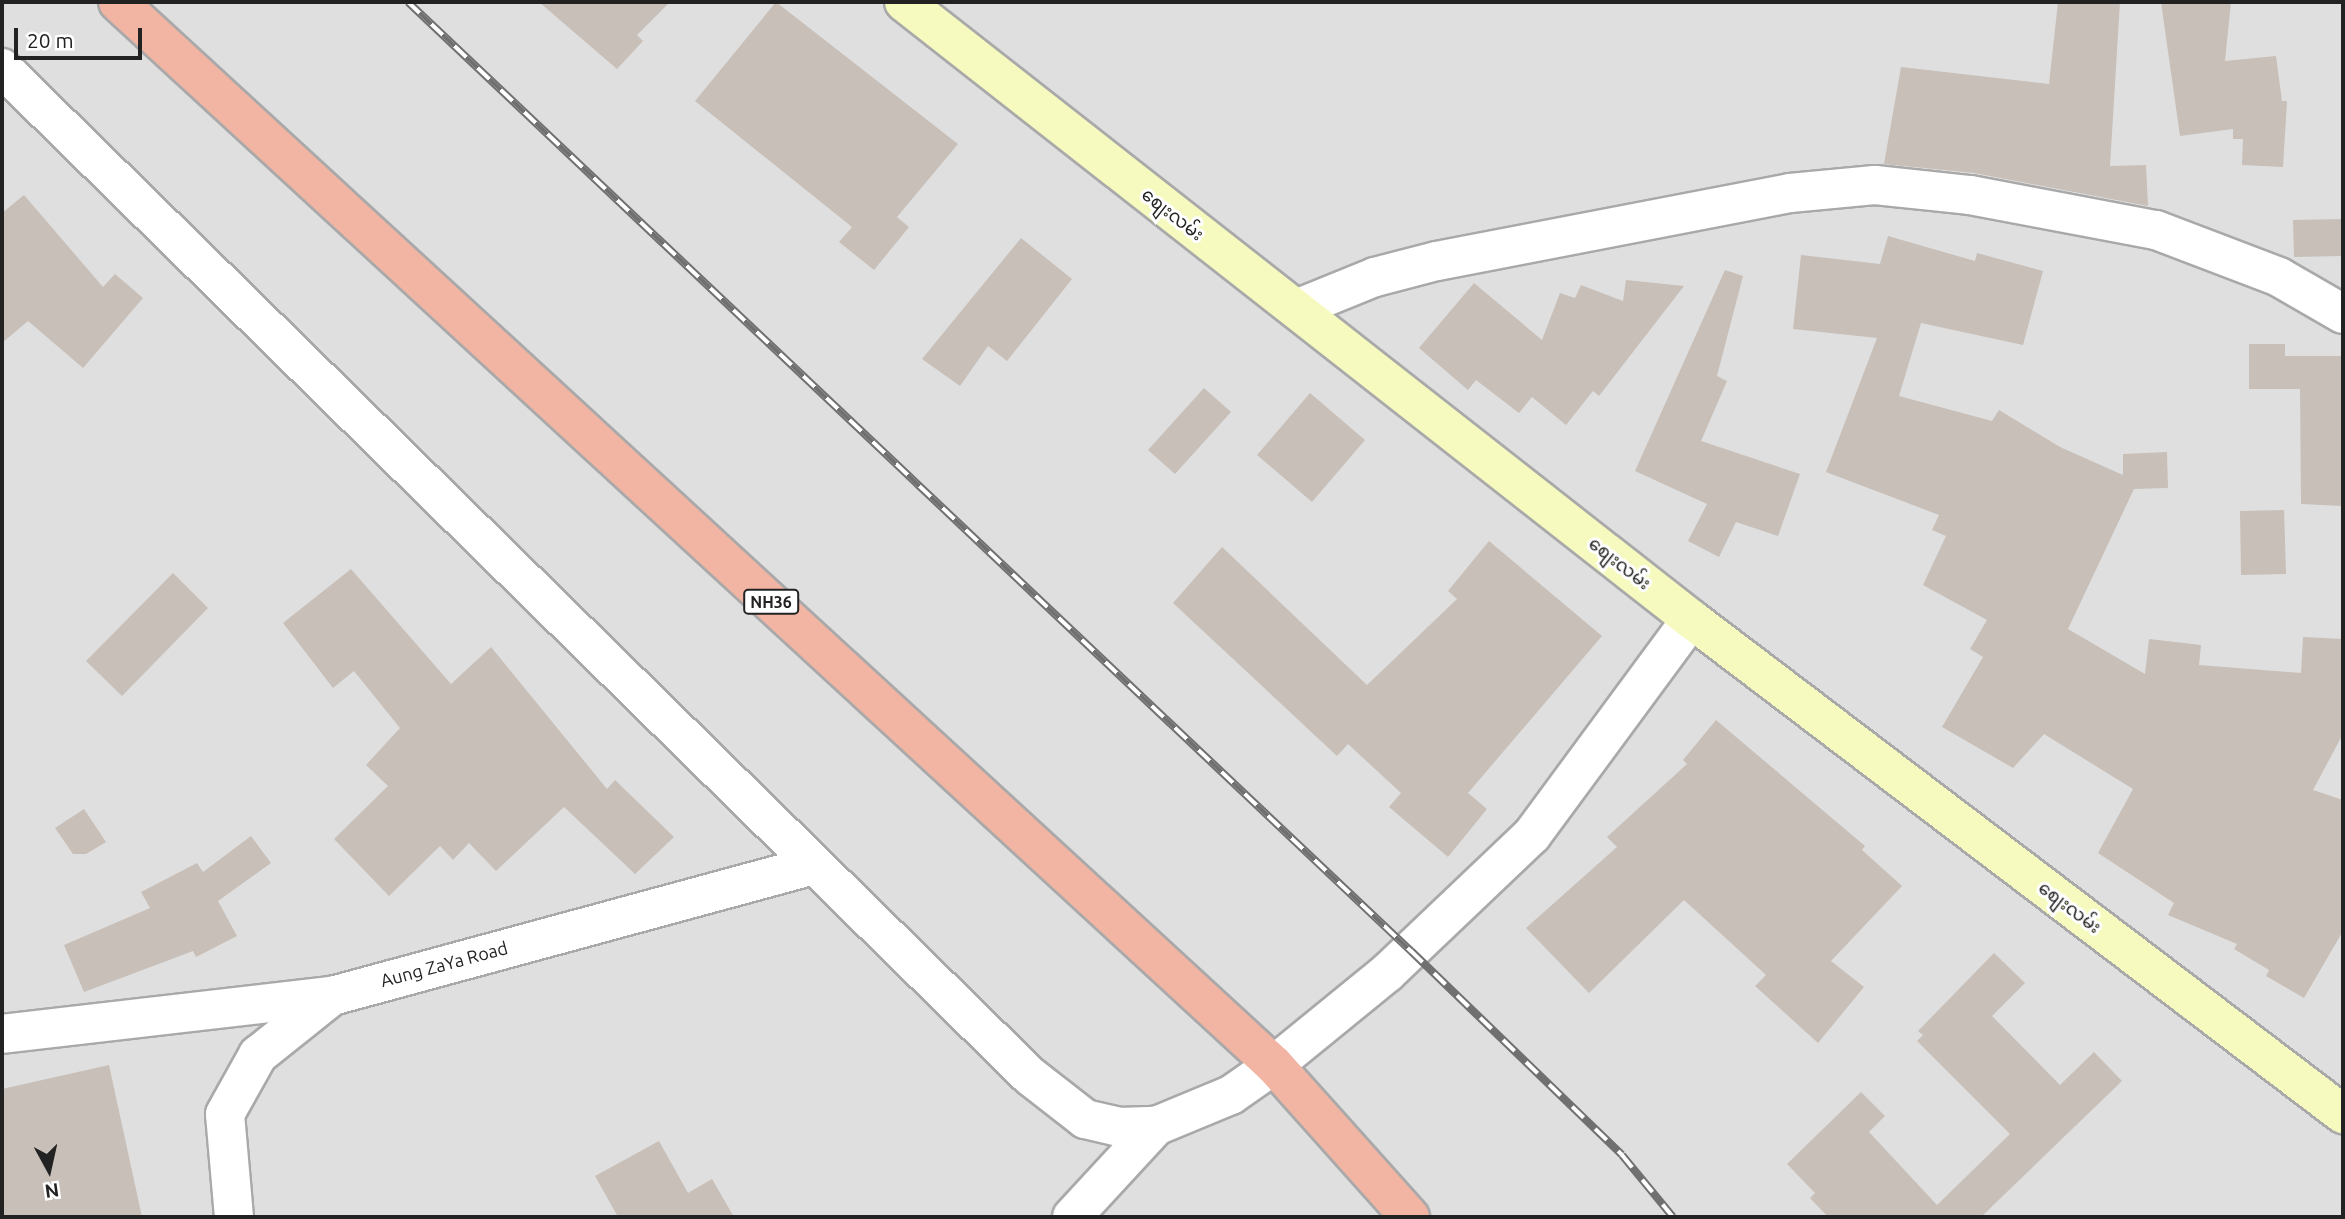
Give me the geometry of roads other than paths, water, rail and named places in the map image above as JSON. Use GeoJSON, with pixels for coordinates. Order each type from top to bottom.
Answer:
{"type":"FeatureCollection","features":[{"type":"Feature","properties":{"kind":"highway","name":"NH36"},"geometry":{"type":"LineString","coordinates":[[118,2],[1274,1066],[1410,1217]]}},
{"type":"Feature","properties":{"kind":"main road","name":"စျေးလမ်း"},"geometry":{"type":"LineString","coordinates":[[904,2],[1691,619],[2343,1115]]}},
{"type":"Feature","properties":{"kind":"street"},"geometry":{"type":"LineString","coordinates":[[2,68],[1052,1097],[1085,1119],[1119,1127],[1156,1126],[1231,1095],[1274,1066],[1395,965],[1532,835],[1691,619]]}},
{"type":"Feature","properties":{"kind":"street"},"geometry":{"type":"LineString","coordinates":[[1296,309],[1375,277],[1437,261],[1790,193],[1875,186],[1970,195],[2156,230],[2278,277],[2343,314]]}},
{"type":"Feature","properties":{"kind":"street","name":"Aung ZaYa Road"},"geometry":{"type":"LineString","coordinates":[[234,1217],[225,1114],[258,1055],[332,996],[814,865]]}},
{"type":"Feature","properties":{"kind":"street"},"geometry":{"type":"LineString","coordinates":[[2,1034],[332,996]]}},
{"type":"Feature","properties":{"kind":"street"},"geometry":{"type":"LineString","coordinates":[[1072,1217],[1156,1126]]}},
{"type":"Feature","properties":{"kind":"railway"},"geometry":{"type":"LineString","coordinates":[[408,2],[1411,951],[1622,1155],[1673,1217]]}}]}
